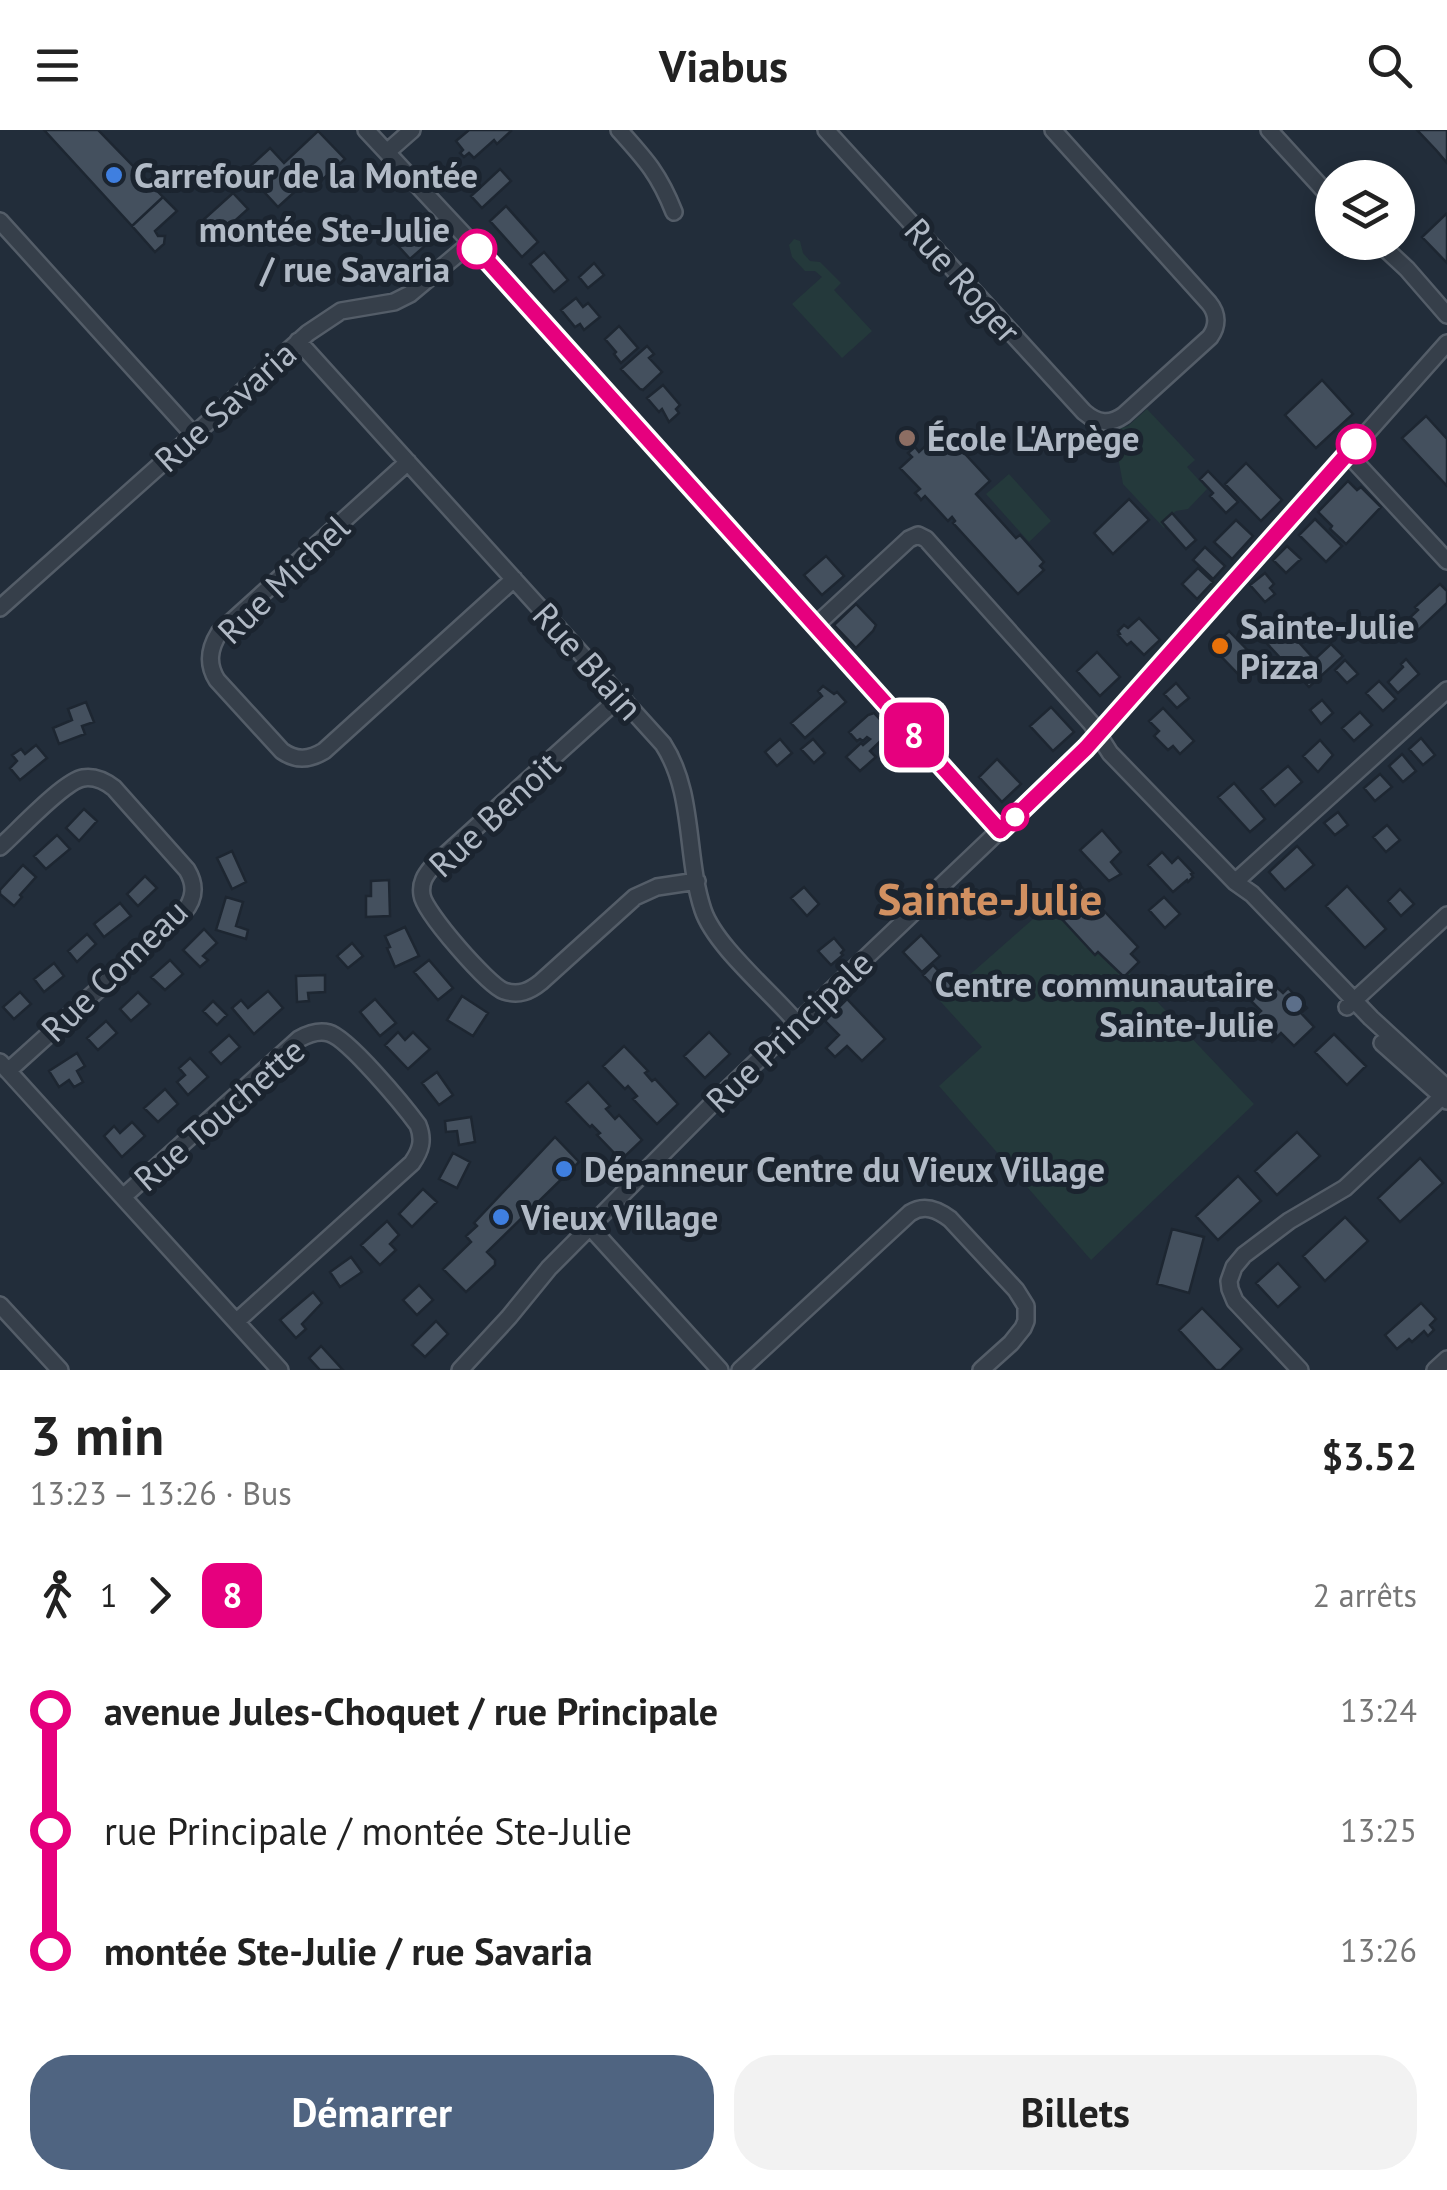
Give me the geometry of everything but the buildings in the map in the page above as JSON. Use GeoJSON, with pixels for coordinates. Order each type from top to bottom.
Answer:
{"type":"FeatureCollection","features":[{"type":"Feature","properties":{"kind":"street"},"geometry":{"type":"LineString","coordinates":[[366,130],[1000,831]]}},
{"type":"Feature","properties":{"kind":"street"},"geometry":{"type":"LineString","coordinates":[[387,152],[412,130]]}},
{"type":"Feature","properties":{"kind":"street"},"geometry":{"type":"LineString","coordinates":[[619,130],[654,169],[674,212]]}},
{"type":"Feature","properties":{"kind":"street","name":"Rue Roger"},"geometry":{"type":"LineString","coordinates":[[826,130],[1084,412],[1096,421],[1110,422],[1124,416],[1210,337],[1217,319],[1209,303],[1053,130]]}},
{"type":"Feature","properties":{"kind":"street"},"geometry":{"type":"LineString","coordinates":[[1269,130],[1315,180]]}},
{"type":"Feature","properties":{"kind":"street"},"geometry":{"type":"LineString","coordinates":[[0,222],[194,434]]}},
{"type":"Feature","properties":{"kind":"street","name":"Rue Savaria"},"geometry":{"type":"LineString","coordinates":[[0,608],[319,324],[341,312],[394,302],[410,294],[471,243]]}},
{"type":"Feature","properties":{"kind":"street"},"geometry":{"type":"LineString","coordinates":[[1397,260],[1447,315]]}},
{"type":"Feature","properties":{"kind":"street","name":"Rue Blain"},"geometry":{"type":"LineString","coordinates":[[298,341],[663,744],[674,765],[684,802],[704,913],[714,932],[796,1023]]}},
{"type":"Feature","properties":{"kind":"street","name":"Rue Principale"},"geometry":{"type":"LineString","coordinates":[[460,1370],[590,1227],[1098,734],[1447,343]]}},
{"type":"Feature","properties":{"kind":"street"},"geometry":{"type":"LineString","coordinates":[[1348,454],[1447,560]]}},
{"type":"Feature","properties":{"kind":"street","name":"Rue Michel"},"geometry":{"type":"LineString","coordinates":[[408,462],[219,633],[210,656],[217,680],[282,751],[295,758],[310,758],[324,751],[514,580]]}},
{"type":"Feature","properties":{"kind":"street"},"geometry":{"type":"LineString","coordinates":[[815,626],[909,538],[921,536],[1092,723],[1110,754],[1234,882],[1244,901],[1446,1095],[1353,1182],[1273,1232],[1234,1268],[1230,1289],[1235,1301],[1300,1370]]}},
{"type":"Feature","properties":{"kind":"street"},"geometry":{"type":"LineString","coordinates":[[1234,882],[1447,690]]}},
{"type":"Feature","properties":{"kind":"street","name":"Rue Benoit"},"geometry":{"type":"LineString","coordinates":[[620,697],[432,866],[421,889],[425,906],[490,982],[517,993],[541,982],[635,897],[657,888],[697,881]]}},
{"type":"Feature","properties":{"kind":"street","name":"Rue Comeau"},"geometry":{"type":"LineString","coordinates":[[0,847],[69,784],[84,778],[100,780],[114,788],[187,870],[193,894],[183,913],[4,1066]]}},
{"type":"Feature","properties":{"kind":"street"},"geometry":{"type":"LineString","coordinates":[[1350,1004],[1447,915]]}},
{"type":"Feature","properties":{"kind":"street","name":"Rue Touchette"},"geometry":{"type":"LineString","coordinates":[[124,1197],[298,1039],[326,1032],[349,1046],[418,1125],[421,1148],[412,1163],[236,1322]]}},
{"type":"Feature","properties":{"kind":"street"},"geometry":{"type":"LineString","coordinates":[[4,1066],[280,1370]]}},
{"type":"Feature","properties":{"kind":"street"},"geometry":{"type":"LineString","coordinates":[[740,1370],[910,1213],[926,1208],[950,1219],[1026,1306],[1023,1328],[981,1370]]}},
{"type":"Feature","properties":{"kind":"street"},"geometry":{"type":"LineString","coordinates":[[590,1227],[720,1370]]}},
{"type":"Feature","properties":{"kind":"street"},"geometry":{"type":"LineString","coordinates":[[0,1304],[60,1370]]}},
{"type":"Feature","properties":{"kind":"street"},"geometry":{"type":"LineString","coordinates":[[1436,1370],[1447,1360]]}},
{"type":"Feature","properties":{"kind":"green space"},"geometry":{"type":"Polygon","coordinates":[[[794,239],[800,241],[810,261],[820,262],[841,283],[834,290],[872,331],[842,358],[792,304],[822,277],[815,271],[805,271],[792,257],[789,245],[794,239]]]}},
{"type":"Feature","properties":{"kind":"green space"},"geometry":{"type":"Polygon","coordinates":[[[1147,409],[1195,460],[1187,467],[1207,489],[1188,509],[1176,511],[1162,522],[1164,528],[1123,484],[1113,430],[1128,426],[1147,409]]]}},
{"type":"Feature","properties":{"kind":"green space"},"geometry":{"type":"Polygon","coordinates":[[[1009,474],[1051,521],[1029,542],[986,494],[1009,474]]]}},
{"type":"Feature","properties":{"kind":"green space"},"geometry":{"type":"Polygon","coordinates":[[[1049,905],[1095,954],[1098,952],[1111,966],[1129,972],[1254,1104],[1091,1260],[939,1086],[982,1047],[940,1001],[1049,905]]]}},
{"type":"Feature","properties":{"kind":"bus line","name":"8"},"geometry":{"type":"LineString","coordinates":[[477,249],[1000,831],[1086,748],[1356,444]]}},
{"type":"Feature","properties":{"kind":"place","name":"Carrefour de la Montée"},"geometry":{"type":"Point","coordinates":[114,175]}},
{"type":"Feature","properties":{"kind":"place","name":"montée Ste-Julie / rue Savaria"},"geometry":{"type":"Point","coordinates":[477,249]}},
{"type":"Feature","properties":{"kind":"place","name":"École L'Arpège"},"geometry":{"type":"Point","coordinates":[907,438]}},
{"type":"Feature","properties":{"kind":"place","name":"Sainte-Julie Pizza"},"geometry":{"type":"Point","coordinates":[1220,646]}},
{"type":"Feature","properties":{"kind":"place","name":"Centre communautaire Sainte-Julie"},"geometry":{"type":"Point","coordinates":[1294,1004]}},
{"type":"Feature","properties":{"kind":"place","name":"Dépanneur Centre du Vieux Village"},"geometry":{"type":"Point","coordinates":[564,1169]}},
{"type":"Feature","properties":{"kind":"place","name":"Vieux Village"},"geometry":{"type":"Point","coordinates":[501,1217]}},
{"type":"Feature","properties":{"kind":"district","name":"Sainte-Julie"},"geometry":{"type":"Point","coordinates":[990,898]}}]}
